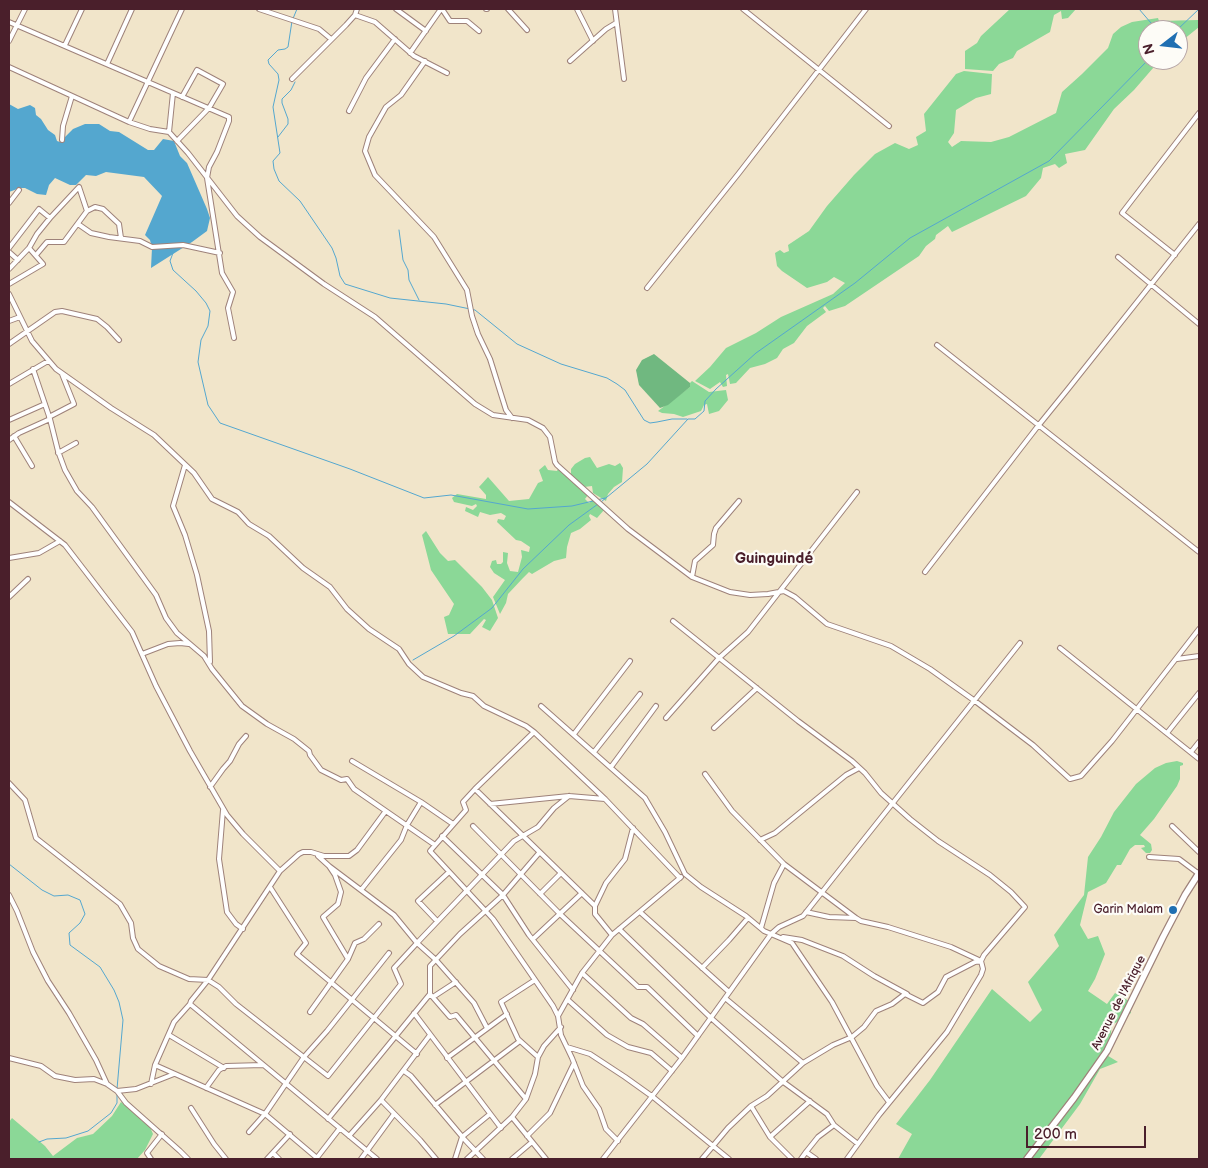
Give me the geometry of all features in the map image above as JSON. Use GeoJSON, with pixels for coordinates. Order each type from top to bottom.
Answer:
{"type":"FeatureCollection","features":[{"type":"Feature","properties":{"kind":"main road","name":"Avenue de l'Afrique"},"geometry":{"type":"LineString","coordinates":[[1027,1159],[1107,1051],[1163,937],[1199,873]]}},
{"type":"Feature","properties":{"kind":"street"},"geometry":{"type":"LineString","coordinates":[[9,41],[24,9]]}},
{"type":"Feature","properties":{"kind":"street"},"geometry":{"type":"LineString","coordinates":[[65,45],[82,9]]}},
{"type":"Feature","properties":{"kind":"street"},"geometry":{"type":"LineString","coordinates":[[107,64],[132,9]]}},
{"type":"Feature","properties":{"kind":"street"},"geometry":{"type":"LineString","coordinates":[[129,122],[182,9]]}},
{"type":"Feature","properties":{"kind":"street"},"geometry":{"type":"LineString","coordinates":[[258,9],[319,29],[331,39]]}},
{"type":"Feature","properties":{"kind":"street"},"geometry":{"type":"LineString","coordinates":[[292,79],[355,15],[356,9]]}},
{"type":"Feature","properties":{"kind":"street"},"geometry":{"type":"LineString","coordinates":[[396,9],[426,31]]}},
{"type":"Feature","properties":{"kind":"street"},"geometry":{"type":"LineString","coordinates":[[410,53],[441,9],[450,21],[467,21],[479,31]]}},
{"type":"Feature","properties":{"kind":"street"},"geometry":{"type":"LineString","coordinates":[[508,9],[527,30]]}},
{"type":"Feature","properties":{"kind":"street"},"geometry":{"type":"LineString","coordinates":[[577,9],[593,41]]}},
{"type":"Feature","properties":{"kind":"street"},"geometry":{"type":"LineString","coordinates":[[615,9],[624,79]]}},
{"type":"Feature","properties":{"kind":"street"},"geometry":{"type":"LineString","coordinates":[[743,9],[889,126]]}},
{"type":"Feature","properties":{"kind":"street"},"geometry":{"type":"LineString","coordinates":[[647,288],[866,9]]}},
{"type":"Feature","properties":{"kind":"street"},"geometry":{"type":"LineString","coordinates":[[355,15],[375,22],[410,53],[447,73]]}},
{"type":"Feature","properties":{"kind":"street"},"geometry":{"type":"LineString","coordinates":[[9,22],[148,83],[227,115],[230,119],[209,168],[207,178],[222,273],[233,292],[228,308],[234,338]]}},
{"type":"Feature","properties":{"kind":"street"},"geometry":{"type":"LineString","coordinates":[[570,61],[606,29],[616,23]]}},
{"type":"Feature","properties":{"kind":"street"},"geometry":{"type":"LineString","coordinates":[[349,111],[366,78],[395,39]]}},
{"type":"Feature","properties":{"kind":"street"},"geometry":{"type":"LineString","coordinates":[[425,61],[401,95],[386,107],[369,137],[365,152],[375,175],[434,237],[467,290],[478,334],[490,359],[506,410],[512,419]]}},
{"type":"Feature","properties":{"kind":"street"},"geometry":{"type":"LineString","coordinates":[[9,67],[129,122],[150,129],[169,132],[237,216],[270,245],[324,284],[375,317],[475,404],[493,415],[528,420],[543,428],[550,437],[557,466],[628,529],[692,576],[730,592],[750,595],[789,592],[827,624],[890,646],[930,669],[975,702],[1033,745],[1070,779],[1077,778],[1084,773],[1112,741],[1199,629]]}},
{"type":"Feature","properties":{"kind":"street"},"geometry":{"type":"LineString","coordinates":[[176,141],[208,108],[223,84],[197,70],[182,97]]}},
{"type":"Feature","properties":{"kind":"street"},"geometry":{"type":"LineString","coordinates":[[169,132],[173,93]]}},
{"type":"Feature","properties":{"kind":"street"},"geometry":{"type":"LineString","coordinates":[[62,140],[63,126],[72,96]]}},
{"type":"Feature","properties":{"kind":"street"},"geometry":{"type":"LineString","coordinates":[[1175,255],[1122,213],[1199,113]]}},
{"type":"Feature","properties":{"kind":"street"},"geometry":{"type":"LineString","coordinates":[[9,269],[29,248],[50,218],[79,187],[88,210]]}},
{"type":"Feature","properties":{"kind":"street"},"geometry":{"type":"LineString","coordinates":[[9,203],[19,190]]}},
{"type":"Feature","properties":{"kind":"street"},"geometry":{"type":"LineString","coordinates":[[36,255],[47,242],[64,242],[88,210],[95,207],[103,209],[119,224],[121,238]]}},
{"type":"Feature","properties":{"kind":"street"},"geometry":{"type":"LineString","coordinates":[[9,248],[39,209],[50,218]]}},
{"type":"Feature","properties":{"kind":"street"},"geometry":{"type":"LineString","coordinates":[[78,224],[92,233],[140,242],[152,247],[162,248],[180,245],[220,253]]}},
{"type":"Feature","properties":{"kind":"street"},"geometry":{"type":"LineString","coordinates":[[924,572],[1199,224]]}},
{"type":"Feature","properties":{"kind":"street"},"geometry":{"type":"LineString","coordinates":[[9,284],[43,264],[29,248]]}},
{"type":"Feature","properties":{"kind":"street"},"geometry":{"type":"LineString","coordinates":[[9,252],[18,260]]}},
{"type":"Feature","properties":{"kind":"street"},"geometry":{"type":"LineString","coordinates":[[1118,257],[1199,324]]}},
{"type":"Feature","properties":{"kind":"street"},"geometry":{"type":"LineString","coordinates":[[9,294],[26,331],[37,348],[62,374],[154,435],[198,478],[212,499],[238,512],[251,526],[269,536],[303,568],[330,587],[347,609],[369,629],[399,649],[409,664],[423,677],[461,693],[474,696],[484,706],[526,726],[534,732],[605,798],[680,878]]}},
{"type":"Feature","properties":{"kind":"street"},"geometry":{"type":"LineString","coordinates":[[9,344],[55,312],[66,311],[96,319],[107,327],[119,340]]}},
{"type":"Feature","properties":{"kind":"street"},"geometry":{"type":"LineString","coordinates":[[9,322],[20,317]]}},
{"type":"Feature","properties":{"kind":"street"},"geometry":{"type":"LineString","coordinates":[[937,345],[1199,552]]}},
{"type":"Feature","properties":{"kind":"street"},"geometry":{"type":"LineString","coordinates":[[9,382],[48,361]]}},
{"type":"Feature","properties":{"kind":"street"},"geometry":{"type":"LineString","coordinates":[[33,369],[50,418],[58,453],[65,470],[77,491],[92,507],[156,595],[169,622],[181,638],[204,656],[212,670],[242,706],[267,724],[294,739],[309,751],[321,770],[341,780],[347,779],[354,789],[435,844]]}},
{"type":"Feature","properties":{"kind":"street"},"geometry":{"type":"LineString","coordinates":[[9,440],[74,404],[62,374]]}},
{"type":"Feature","properties":{"kind":"street"},"geometry":{"type":"LineString","coordinates":[[9,420],[45,404]]}},
{"type":"Feature","properties":{"kind":"street"},"geometry":{"type":"LineString","coordinates":[[14,436],[32,466]]}},
{"type":"Feature","properties":{"kind":"street"},"geometry":{"type":"LineString","coordinates":[[58,453],[76,443]]}},
{"type":"Feature","properties":{"kind":"street"},"geometry":{"type":"LineString","coordinates":[[185,465],[173,506],[197,575],[209,631],[209,653],[212,670]]}},
{"type":"Feature","properties":{"kind":"street"},"geometry":{"type":"LineString","coordinates":[[666,718],[720,658],[748,632],[857,492]]}},
{"type":"Feature","properties":{"kind":"street"},"geometry":{"type":"LineString","coordinates":[[692,576],[695,561],[713,545],[716,528],[739,501]]}},
{"type":"Feature","properties":{"kind":"street"},"geometry":{"type":"LineString","coordinates":[[9,502],[67,547],[132,632],[156,686],[223,808],[242,834],[280,871]]}},
{"type":"Feature","properties":{"kind":"street"},"geometry":{"type":"LineString","coordinates":[[9,558],[39,553],[60,541]]}},
{"type":"Feature","properties":{"kind":"street"},"geometry":{"type":"LineString","coordinates":[[9,597],[28,579]]}},
{"type":"Feature","properties":{"kind":"street"},"geometry":{"type":"LineString","coordinates":[[673,621],[859,768],[892,803],[938,841],[1001,882],[1025,907],[981,961],[946,977],[938,992],[923,1003],[874,976],[843,956],[802,940],[780,937]]}},
{"type":"Feature","properties":{"kind":"street"},"geometry":{"type":"LineString","coordinates":[[142,654],[168,644],[180,642],[191,644]]}},
{"type":"Feature","properties":{"kind":"street"},"geometry":{"type":"LineString","coordinates":[[604,1159],[682,1058],[771,934],[779,927],[803,916],[820,892],[975,702],[1020,643]]}},
{"type":"Feature","properties":{"kind":"street"},"geometry":{"type":"LineString","coordinates":[[1060,648],[1199,759]]}},
{"type":"Feature","properties":{"kind":"street"},"geometry":{"type":"LineString","coordinates":[[1176,659],[1199,656]]}},
{"type":"Feature","properties":{"kind":"street"},"geometry":{"type":"LineString","coordinates":[[574,734],[630,661]]}},
{"type":"Feature","properties":{"kind":"street"},"geometry":{"type":"LineString","coordinates":[[714,728],[757,688]]}},
{"type":"Feature","properties":{"kind":"street"},"geometry":{"type":"LineString","coordinates":[[1167,733],[1199,693]]}},
{"type":"Feature","properties":{"kind":"street"},"geometry":{"type":"LineString","coordinates":[[594,752],[640,694]]}},
{"type":"Feature","properties":{"kind":"street"},"geometry":{"type":"LineString","coordinates":[[541,706],[644,798],[665,832],[685,874],[761,928],[792,942],[832,1002],[852,1036],[877,1086],[889,1102]]}},
{"type":"Feature","properties":{"kind":"street"},"geometry":{"type":"LineString","coordinates":[[611,767],[656,706]]}},
{"type":"Feature","properties":{"kind":"street"},"geometry":{"type":"LineString","coordinates":[[534,732],[463,802],[466,810],[430,851],[493,920],[535,980],[558,1016],[561,1035],[583,1086],[599,1109],[606,1128],[618,1141]]}},
{"type":"Feature","properties":{"kind":"street"},"geometry":{"type":"LineString","coordinates":[[210,787],[246,736]]}},
{"type":"Feature","properties":{"kind":"street"},"geometry":{"type":"LineString","coordinates":[[1191,752],[1199,742]]}},
{"type":"Feature","properties":{"kind":"street"},"geometry":{"type":"LineString","coordinates":[[352,762],[421,802],[453,824]]}},
{"type":"Feature","properties":{"kind":"street"},"geometry":{"type":"LineString","coordinates":[[760,840],[775,833],[846,775],[859,768]]}},
{"type":"Feature","properties":{"kind":"street"},"geometry":{"type":"LineString","coordinates":[[706,774],[732,811],[784,864],[856,918],[947,945],[981,961]]}},
{"type":"Feature","properties":{"kind":"street"},"geometry":{"type":"LineString","coordinates":[[9,783],[25,800],[36,838],[120,904],[131,924],[133,938],[138,948],[159,966],[189,980],[208,980],[219,987],[236,1004],[328,1076],[401,984],[394,968],[514,841],[523,834],[532,832],[538,827],[554,808],[568,796]]}},
{"type":"Feature","properties":{"kind":"street"},"geometry":{"type":"LineString","coordinates":[[475,789],[523,834],[539,853],[596,906]]}},
{"type":"Feature","properties":{"kind":"street"},"geometry":{"type":"LineString","coordinates":[[490,804],[568,796],[605,798]]}},
{"type":"Feature","properties":{"kind":"street"},"geometry":{"type":"LineString","coordinates":[[361,890],[401,840],[407,825],[421,802]]}},
{"type":"Feature","properties":{"kind":"street"},"geometry":{"type":"LineString","coordinates":[[223,808],[219,859],[227,912],[236,924],[243,929]]}},
{"type":"Feature","properties":{"kind":"street"},"geometry":{"type":"LineString","coordinates":[[151,1084],[155,1065],[174,1022],[208,980],[280,871],[299,854],[308,852],[324,856],[348,856],[358,850],[386,812]]}},
{"type":"Feature","properties":{"kind":"street"},"geometry":{"type":"LineString","coordinates":[[473,826],[560,914],[638,987],[647,987],[698,1036]]}},
{"type":"Feature","properties":{"kind":"street"},"geometry":{"type":"LineString","coordinates":[[1172,826],[1199,852]]}},
{"type":"Feature","properties":{"kind":"street"},"geometry":{"type":"LineString","coordinates":[[612,935],[595,914],[596,906],[606,883],[625,859],[633,828]]}},
{"type":"Feature","properties":{"kind":"street"},"geometry":{"type":"LineString","coordinates":[[442,836],[503,895],[533,939],[572,990]]}},
{"type":"Feature","properties":{"kind":"street"},"geometry":{"type":"LineString","coordinates":[[314,853],[394,915],[474,1003],[488,1028]]}},
{"type":"Feature","properties":{"kind":"street"},"geometry":{"type":"LineString","coordinates":[[526,1099],[456,1016],[450,1017],[431,996],[430,966],[503,895],[539,853]]}},
{"type":"Feature","properties":{"kind":"street"},"geometry":{"type":"LineString","coordinates":[[1149,857],[1179,859],[1199,873]]}},
{"type":"Feature","properties":{"kind":"street"},"geometry":{"type":"LineString","coordinates":[[761,928],[774,883],[784,864]]}},
{"type":"Feature","properties":{"kind":"street"},"geometry":{"type":"LineString","coordinates":[[329,866],[335,875],[341,892],[338,904],[323,917],[348,959]]}},
{"type":"Feature","properties":{"kind":"street"},"geometry":{"type":"LineString","coordinates":[[437,921],[418,901],[449,872]]}},
{"type":"Feature","properties":{"kind":"street"},"geometry":{"type":"LineString","coordinates":[[540,894],[561,873]]}},
{"type":"Feature","properties":{"kind":"street"},"geometry":{"type":"LineString","coordinates":[[558,1016],[582,973],[612,935],[685,874]]}},
{"type":"Feature","properties":{"kind":"street"},"geometry":{"type":"LineString","coordinates":[[270,887],[306,943],[297,954],[417,1054]]}},
{"type":"Feature","properties":{"kind":"street"},"geometry":{"type":"LineString","coordinates":[[533,939],[582,893]]}},
{"type":"Feature","properties":{"kind":"street"},"geometry":{"type":"LineString","coordinates":[[9,895],[33,952],[48,981],[96,1060],[107,1084]]}},
{"type":"Feature","properties":{"kind":"street"},"geometry":{"type":"LineString","coordinates":[[640,912],[729,992]]}},
{"type":"Feature","properties":{"kind":"street"},"geometry":{"type":"LineString","coordinates":[[806,912],[829,917],[856,918]]}},
{"type":"Feature","properties":{"kind":"street"},"geometry":{"type":"LineString","coordinates":[[702,968],[748,918]]}},
{"type":"Feature","properties":{"kind":"street"},"geometry":{"type":"LineString","coordinates":[[310,1012],[348,959],[354,943],[364,939],[379,924]]}},
{"type":"Feature","properties":{"kind":"street"},"geometry":{"type":"LineString","coordinates":[[619,929],[711,1018],[782,1081],[825,1112],[834,1125],[858,1144]]}},
{"type":"Feature","properties":{"kind":"street"},"geometry":{"type":"LineString","coordinates":[[249,1132],[265,1114],[304,1057],[389,953]]}},
{"type":"Feature","properties":{"kind":"street"},"geometry":{"type":"LineString","coordinates":[[847,1159],[889,1102],[938,1044],[953,1023],[981,975],[983,969],[981,961]]}},
{"type":"Feature","properties":{"kind":"street"},"geometry":{"type":"LineString","coordinates":[[582,973],[631,1018],[642,1024],[682,1058]]}},
{"type":"Feature","properties":{"kind":"street"},"geometry":{"type":"LineString","coordinates":[[535,980],[501,1002],[520,1041],[538,1057]]}},
{"type":"Feature","properties":{"kind":"street"},"geometry":{"type":"LineString","coordinates":[[328,1119],[414,1013],[431,996],[456,982]]}},
{"type":"Feature","properties":{"kind":"street"},"geometry":{"type":"LineString","coordinates":[[702,1159],[751,1106],[768,1096],[803,1063],[852,1036],[864,1027],[876,1012],[892,1004],[905,994],[912,996]]}},
{"type":"Feature","properties":{"kind":"street"},"geometry":{"type":"LineString","coordinates":[[725,998],[803,1063]]}},
{"type":"Feature","properties":{"kind":"street"},"geometry":{"type":"LineString","coordinates":[[568,1000],[607,1035],[628,1046],[651,1053],[672,1070]]}},
{"type":"Feature","properties":{"kind":"street"},"geometry":{"type":"LineString","coordinates":[[190,1004],[377,1159]]}},
{"type":"Feature","properties":{"kind":"street"},"geometry":{"type":"LineString","coordinates":[[414,1013],[501,1128]]}},
{"type":"Feature","properties":{"kind":"street"},"geometry":{"type":"LineString","coordinates":[[447,1058],[507,1014]]}},
{"type":"Feature","properties":{"kind":"street"},"geometry":{"type":"LineString","coordinates":[[467,1159],[512,1117],[526,1099],[535,1074],[538,1057],[544,1046],[561,1026]]}},
{"type":"Feature","properties":{"kind":"street"},"geometry":{"type":"LineString","coordinates":[[169,1035],[224,1068]]}},
{"type":"Feature","properties":{"kind":"street"},"geometry":{"type":"LineString","coordinates":[[349,1136],[381,1100],[430,1035]]}},
{"type":"Feature","properties":{"kind":"street"},"geometry":{"type":"LineString","coordinates":[[435,1105],[520,1041]]}},
{"type":"Feature","properties":{"kind":"street"},"geometry":{"type":"LineString","coordinates":[[567,1047],[590,1054],[653,1097],[729,1159]]}},
{"type":"Feature","properties":{"kind":"street"},"geometry":{"type":"LineString","coordinates":[[9,1058],[41,1066],[55,1076],[75,1080],[94,1079],[107,1084],[117,1091],[126,1103],[188,1159]]}},
{"type":"Feature","properties":{"kind":"street"},"geometry":{"type":"LineString","coordinates":[[527,1136],[550,1113],[574,1063]]}},
{"type":"Feature","properties":{"kind":"street"},"geometry":{"type":"LineString","coordinates":[[206,1088],[219,1070],[233,1064],[263,1065]]}},
{"type":"Feature","properties":{"kind":"street"},"geometry":{"type":"LineString","coordinates":[[155,1065],[265,1114],[317,1158],[340,1128]]}},
{"type":"Feature","properties":{"kind":"street"},"geometry":{"type":"LineString","coordinates":[[404,1071],[411,1076],[483,1159]]}},
{"type":"Feature","properties":{"kind":"street"},"geometry":{"type":"LineString","coordinates":[[117,1091],[136,1089],[174,1074]]}},
{"type":"Feature","properties":{"kind":"street"},"geometry":{"type":"LineString","coordinates":[[381,1100],[436,1159]]}},
{"type":"Feature","properties":{"kind":"street"},"geometry":{"type":"LineString","coordinates":[[770,1136],[810,1100]]}},
{"type":"Feature","properties":{"kind":"street"},"geometry":{"type":"LineString","coordinates":[[751,1106],[770,1136],[792,1159]]}},
{"type":"Feature","properties":{"kind":"street"},"geometry":{"type":"LineString","coordinates":[[191,1108],[226,1159]]}},
{"type":"Feature","properties":{"kind":"street"},"geometry":{"type":"LineString","coordinates":[[361,1159],[394,1114]]}},
{"type":"Feature","properties":{"kind":"street"},"geometry":{"type":"LineString","coordinates":[[455,1159],[462,1137],[490,1114]]}},
{"type":"Feature","properties":{"kind":"street"},"geometry":{"type":"LineString","coordinates":[[512,1117],[546,1159]]}},
{"type":"Feature","properties":{"kind":"street"},"geometry":{"type":"LineString","coordinates":[[801,1159],[816,1139],[834,1125]]}},
{"type":"Feature","properties":{"kind":"street"},"geometry":{"type":"LineString","coordinates":[[151,1159],[147,1153],[162,1134]]}},
{"type":"Feature","properties":{"kind":"street"},"geometry":{"type":"LineString","coordinates":[[266,1159],[290,1134]]}},
{"type":"Feature","properties":{"kind":"street"},"geometry":{"type":"LineString","coordinates":[[512,1159],[532,1142]]}},
{"type":"Feature","properties":{"kind":"street"},"geometry":{"type":"LineString","coordinates":[[806,1152],[816,1159]]}},
{"type":"Feature","properties":{"kind":"street"},"geometry":{"type":"LineString","coordinates":[[273,1153],[280,1159]]}},
{"type":"Feature","properties":{"kind":"street"},"geometry":{"type":"LineString","coordinates":[[217,1159],[222,1154]]}},
{"type":"Feature","properties":{"kind":"green space"},"geometry":{"type":"Polygon","coordinates":[[[1010,9],[1076,9],[1068,18],[1062,19],[1061,11],[1054,15],[1050,32],[1017,51],[1013,58],[999,64],[993,71],[965,69],[965,51],[977,43],[981,36],[1010,9]]]}},
{"type":"Feature","properties":{"kind":"green space"},"geometry":{"type":"Polygon","coordinates":[[[1188,20],[1198,20],[1199,27],[1188,36],[1188,20]]]}},
{"type":"Feature","properties":{"kind":"green space"},"geometry":{"type":"Polygon","coordinates":[[[1138,21],[1138,70],[1151,70],[1114,109],[1085,150],[1065,154],[1067,163],[1059,168],[1055,164],[1043,168],[1041,178],[1026,196],[952,232],[948,226],[936,235],[935,239],[926,246],[919,256],[845,306],[829,311],[825,306],[823,308],[826,312],[807,326],[794,343],[783,349],[777,358],[750,368],[736,383],[730,384],[728,374],[726,375],[727,386],[723,387],[720,382],[710,389],[695,381],[726,348],[756,333],[781,317],[833,294],[845,283],[834,277],[827,282],[807,288],[777,266],[775,253],[780,250],[784,253],[789,251],[788,245],[809,231],[827,206],[875,154],[895,143],[909,149],[918,145],[916,137],[926,131],[924,114],[956,74],[964,71],[992,74],[991,94],[976,98],[956,110],[954,133],[948,142],[952,147],[961,141],[991,142],[1009,137],[1056,113],[1062,92],[1108,48],[1113,34],[1121,27],[1138,21]]]}},
{"type":"Feature","properties":{"kind":"green space"},"geometry":{"type":"Polygon","coordinates":[[[654,354],[690,383],[690,387],[668,405],[660,408],[639,385],[636,370],[642,360],[654,354]]]}},
{"type":"Feature","properties":{"kind":"green space"},"geometry":{"type":"Polygon","coordinates":[[[692,381],[709,392],[726,390],[728,400],[719,411],[709,414],[707,404],[704,405],[701,411],[683,417],[658,411],[690,387],[692,381]]]}},
{"type":"Feature","properties":{"kind":"green space"},"geometry":{"type":"Polygon","coordinates":[[[590,457],[597,468],[609,464],[615,466],[620,463],[623,468],[622,482],[608,494],[606,501],[593,493],[592,486],[584,487],[571,475],[571,469],[575,464],[590,457]]]}},
{"type":"Feature","properties":{"kind":"green space"},"geometry":{"type":"Polygon","coordinates":[[[545,465],[548,470],[557,471],[558,469],[588,495],[585,499],[589,503],[593,499],[604,510],[597,518],[590,514],[591,520],[580,529],[571,533],[566,558],[554,561],[532,574],[529,572],[523,578],[508,594],[500,614],[493,597],[505,580],[494,573],[490,567],[492,561],[496,560],[497,564],[501,564],[503,562],[503,552],[508,553],[507,563],[510,571],[518,572],[522,557],[521,550],[529,552],[530,547],[516,540],[497,522],[498,519],[504,520],[506,516],[501,513],[490,515],[480,512],[478,517],[465,511],[466,507],[473,510],[477,506],[476,504],[472,506],[454,502],[452,498],[457,494],[486,499],[486,495],[479,487],[488,477],[509,501],[529,499],[538,483],[543,481],[539,470],[545,465]]]}},
{"type":"Feature","properties":{"kind":"green space"},"geometry":{"type":"Polygon","coordinates":[[[426,531],[440,553],[448,561],[455,560],[492,600],[498,618],[490,631],[482,627],[486,620],[484,619],[470,634],[448,634],[444,617],[449,615],[454,604],[431,570],[422,535],[426,531]]]}},
{"type":"Feature","properties":{"kind":"green space"},"geometry":{"type":"Polygon","coordinates":[[[1177,761],[1183,763],[1183,765],[1180,766],[1180,779],[1177,786],[1154,819],[1140,835],[1151,844],[1152,850],[1150,853],[1146,853],[1141,848],[1145,847],[1144,845],[1135,845],[1130,849],[1121,865],[1117,865],[1106,883],[1088,892],[1080,925],[1088,939],[1098,936],[1105,954],[1088,991],[1107,1004],[1115,993],[1129,1001],[1131,1013],[1112,1025],[1110,1040],[1105,1054],[1118,1062],[1100,1069],[1080,1104],[1039,1159],[898,1159],[912,1134],[896,1124],[930,1080],[992,989],[1030,1022],[1042,1010],[1028,982],[1059,946],[1054,935],[1084,895],[1088,857],[1114,812],[1136,784],[1155,768],[1177,761]]]}},
{"type":"Feature","properties":{"kind":"green space"},"geometry":{"type":"Polygon","coordinates":[[[121,1102],[150,1127],[153,1134],[145,1150],[137,1159],[9,1159],[9,1122],[12,1118],[45,1146],[53,1156],[77,1138],[93,1134],[112,1116],[121,1102]]]}},
{"type":"Feature","properties":{"kind":"water"},"geometry":{"type":"Polygon","coordinates":[[[9,104],[18,109],[30,105],[35,108],[36,115],[48,130],[55,135],[57,141],[60,142],[73,129],[85,124],[99,124],[110,131],[119,132],[148,150],[154,150],[163,139],[174,141],[180,156],[187,163],[207,209],[210,218],[207,231],[151,268],[152,248],[150,240],[145,235],[162,196],[144,177],[106,172],[96,176],[86,175],[76,185],[70,185],[55,178],[49,185],[46,195],[37,194],[25,188],[9,192],[9,104]]]}},
{"type":"Feature","properties":{"kind":"waterway"},"geometry":{"type":"LineString","coordinates":[[297,9],[292,21],[288,47],[278,50],[268,60],[269,64],[278,74],[279,80],[273,107],[280,153],[273,161],[274,169],[279,181],[300,201],[332,248],[340,276],[345,284],[390,298],[446,304],[475,310],[517,344],[561,364],[607,378],[617,384],[625,390],[644,420],[650,423],[672,419],[687,419]]}},
{"type":"Feature","properties":{"kind":"waterway"},"geometry":{"type":"LineString","coordinates":[[1139,9],[1148,20]]}},
{"type":"Feature","properties":{"kind":"waterway"},"geometry":{"type":"LineString","coordinates":[[1187,20],[1199,9]]}},
{"type":"Feature","properties":{"kind":"waterway"},"geometry":{"type":"LineString","coordinates":[[601,502],[647,464],[688,419],[695,419],[704,411],[705,401],[756,353],[855,283],[910,238],[1049,161],[1138,70]]}},
{"type":"Feature","properties":{"kind":"waterway"},"geometry":{"type":"LineString","coordinates":[[278,137],[288,124],[282,99],[291,90],[295,82]]}},
{"type":"Feature","properties":{"kind":"waterway"},"geometry":{"type":"LineString","coordinates":[[399,230],[403,260],[408,270],[409,280],[419,300]]}},
{"type":"Feature","properties":{"kind":"waterway"},"geometry":{"type":"LineString","coordinates":[[173,253],[170,261],[173,270],[196,291],[210,311],[208,326],[201,340],[198,362],[208,405],[220,423],[350,469],[424,498],[451,495],[528,509],[572,506],[593,501]]}},
{"type":"Feature","properties":{"kind":"waterway"},"geometry":{"type":"LineString","coordinates":[[597,500],[605,498]]}},
{"type":"Feature","properties":{"kind":"waterway"},"geometry":{"type":"LineString","coordinates":[[413,660],[454,636],[492,608],[523,569],[569,525],[598,504]]}},
{"type":"Feature","properties":{"kind":"waterway"},"geometry":{"type":"LineString","coordinates":[[9,864],[42,890],[54,896],[68,895],[80,900],[85,914],[80,923],[69,933],[70,945],[100,967],[114,990],[123,1020],[117,1089]]}},
{"type":"Feature","properties":{"kind":"waterway"},"geometry":{"type":"LineString","coordinates":[[39,1142],[47,1139],[66,1138],[88,1131],[111,1113],[117,1103],[117,1093]]}},
{"type":"Feature","properties":{"kind":"place","name":"Garin Malam"},"geometry":{"type":"Point","coordinates":[1173,910]}},
{"type":"Feature","properties":{"kind":"district","name":"Guinguindé"},"geometry":{"type":"Point","coordinates":[774,559]}}]}
